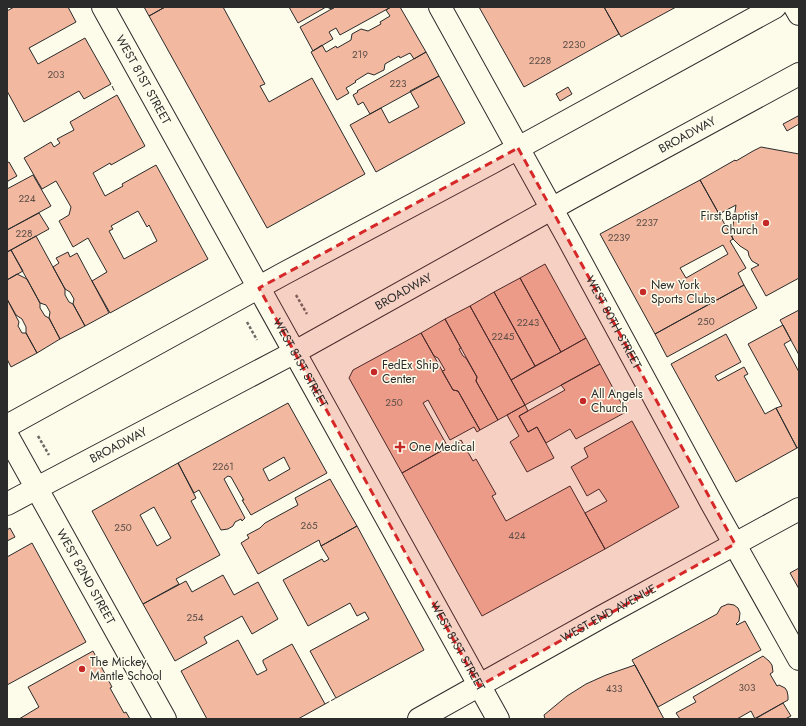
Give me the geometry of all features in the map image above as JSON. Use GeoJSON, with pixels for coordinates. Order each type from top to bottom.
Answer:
{"type":"FeatureCollection","features":[{"type":"Feature","properties":{"kind":"street","name":"WEST 81ST STREET"},"geometry":{"type":"LineString","coordinates":[[103,7],[498,719]]}},
{"type":"Feature","properties":{"kind":"street","name":"WEST 80TH STREET"},"geometry":{"type":"LineString","coordinates":[[440,7],[552,209],[734,544],[799,659]]}},
{"type":"Feature","properties":{"kind":"street"},"geometry":{"type":"LineString","coordinates":[[7,426],[775,7]]}},
{"type":"Feature","properties":{"kind":"street"},"geometry":{"type":"LineString","coordinates":[[795,7],[799,14]]}},
{"type":"Feature","properties":{"kind":"street","name":"BROADWAY"},"geometry":{"type":"LineString","coordinates":[[7,504],[295,352],[799,74]]}},
{"type":"Feature","properties":{"kind":"street","name":"WEST 82ND STREET"},"geometry":{"type":"LineString","coordinates":[[7,435],[165,719]]}},
{"type":"Feature","properties":{"kind":"street","name":"WEST END AVENUE"},"geometry":{"type":"LineString","coordinates":[[419,719],[799,508]]}},
{"type":"Feature","properties":{"kind":"path"},"geometry":{"type":"LineString","coordinates":[[296,295],[307,314]]}},
{"type":"Feature","properties":{"kind":"path"},"geometry":{"type":"LineString","coordinates":[[247,322],[257,340]]}},
{"type":"Feature","properties":{"kind":"path"},"geometry":{"type":"LineString","coordinates":[[38,436],[49,455]]}},
{"type":"Feature","properties":{"kind":"highlighted area"},"geometry":{"type":"Polygon","coordinates":[[[518,148],[735,544],[479,686],[259,288],[518,148]]]}},
{"type":"Feature","properties":{"kind":"building"},"geometry":{"type":"Polygon","coordinates":[[[14,7],[68,7],[76,22],[29,48],[38,64],[85,38],[111,84],[84,99],[79,91],[24,122],[7,91],[7,11],[14,7]]]}},
{"type":"Feature","properties":{"kind":"building"},"geometry":{"type":"Polygon","coordinates":[[[144,7],[165,7],[149,16],[144,7]]]}},
{"type":"Feature","properties":{"kind":"building"},"geometry":{"type":"Polygon","coordinates":[[[165,7],[223,7],[265,84],[260,86],[269,102],[312,78],[365,174],[267,228],[149,16],[165,7]]]}},
{"type":"Feature","properties":{"kind":"building"},"geometry":{"type":"Polygon","coordinates":[[[289,7],[326,7],[298,23],[289,7]]]}},
{"type":"Feature","properties":{"kind":"building"},"geometry":{"type":"Polygon","coordinates":[[[335,7],[391,7],[340,35],[336,28],[329,32],[333,39],[313,51],[300,27],[335,7]]]}},
{"type":"Feature","properties":{"kind":"building"},"geometry":{"type":"Polygon","coordinates":[[[391,7],[400,7],[426,52],[414,59],[410,53],[400,58],[399,56],[385,64],[384,70],[374,75],[368,73],[355,81],[356,82],[346,88],[349,93],[337,100],[311,52],[322,45],[326,52],[336,46],[337,48],[351,40],[352,34],[361,29],[368,31],[381,24],[380,22],[390,16],[386,10],[391,7]]]}},
{"type":"Feature","properties":{"kind":"building"},"geometry":{"type":"Polygon","coordinates":[[[479,7],[604,7],[619,34],[524,87],[479,7]]]}},
{"type":"Feature","properties":{"kind":"building"},"geometry":{"type":"Polygon","coordinates":[[[604,7],[676,7],[621,37],[604,7]]]}},
{"type":"Feature","properties":{"kind":"building"},"geometry":{"type":"Polygon","coordinates":[[[426,52],[439,76],[370,114],[363,102],[358,105],[353,95],[358,92],[357,91],[426,52]]]}},
{"type":"Feature","properties":{"kind":"building"},"geometry":{"type":"Polygon","coordinates":[[[439,76],[465,123],[376,172],[350,125],[381,108],[389,123],[419,107],[410,91],[439,76]]]}},
{"type":"Feature","properties":{"kind":"building"},"geometry":{"type":"Polygon","coordinates":[[[568,87],[572,94],[560,101],[556,94],[568,87]]]}},
{"type":"Feature","properties":{"kind":"building"},"geometry":{"type":"Polygon","coordinates":[[[117,95],[145,146],[93,173],[105,196],[123,186],[122,184],[156,165],[208,259],[110,313],[92,281],[107,272],[88,238],[73,247],[59,221],[69,215],[71,207],[56,181],[42,189],[24,158],[51,142],[54,147],[60,143],[57,139],[74,130],[70,122],[117,95]],[[138,211],[111,226],[113,229],[109,231],[124,259],[157,241],[149,225],[147,227],[138,211]]]}},
{"type":"Feature","properties":{"kind":"building"},"geometry":{"type":"Polygon","coordinates":[[[798,116],[799,124],[787,131],[783,124],[798,116]]]}},
{"type":"Feature","properties":{"kind":"building","name":"First Baptist Church"},"geometry":{"type":"Polygon","coordinates":[[[761,147],[799,154],[799,278],[766,296],[751,269],[759,265],[752,261],[748,251],[740,246],[732,236],[736,205],[719,214],[700,180],[761,147]]]}},
{"type":"Feature","properties":{"kind":"building"},"geometry":{"type":"Polygon","coordinates":[[[9,162],[17,176],[7,183],[7,163],[9,162]]]}},
{"type":"Feature","properties":{"kind":"building"},"geometry":{"type":"Polygon","coordinates":[[[33,175],[51,206],[7,230],[7,189],[33,175]]]}},
{"type":"Feature","properties":{"kind":"building"},"geometry":{"type":"Polygon","coordinates":[[[700,180],[733,239],[730,241],[746,268],[738,273],[744,285],[655,334],[600,234],[700,180]],[[723,245],[680,268],[686,278],[728,254],[723,245]]]}},
{"type":"Feature","properties":{"kind":"building"},"geometry":{"type":"Polygon","coordinates":[[[39,213],[49,229],[7,252],[7,230],[39,213]]]}},
{"type":"Feature","properties":{"kind":"building"},"geometry":{"type":"Polygon","coordinates":[[[36,236],[65,289],[65,295],[69,302],[73,304],[85,326],[60,339],[49,318],[50,312],[46,305],[40,303],[11,250],[36,236]]]}},
{"type":"Feature","properties":{"kind":"building"},"geometry":{"type":"Polygon","coordinates":[[[11,250],[23,271],[7,280],[7,252],[11,250]]]}},
{"type":"Feature","properties":{"kind":"building"},"geometry":{"type":"Polygon","coordinates":[[[68,252],[70,257],[77,253],[109,313],[85,326],[73,304],[74,299],[70,292],[65,289],[53,267],[59,263],[56,258],[68,252]]]}},
{"type":"Feature","properties":{"kind":"building"},"geometry":{"type":"Polygon","coordinates":[[[545,264],[586,338],[561,352],[520,278],[545,264]]]}},
{"type":"Feature","properties":{"kind":"building"},"geometry":{"type":"Polygon","coordinates":[[[17,274],[27,279],[40,303],[40,308],[45,316],[49,318],[60,339],[37,353],[26,333],[26,327],[22,319],[16,315],[7,299],[7,280],[17,274]]]}},
{"type":"Feature","properties":{"kind":"building"},"geometry":{"type":"Polygon","coordinates":[[[520,278],[561,352],[535,366],[494,292],[520,278]]]}},
{"type":"Feature","properties":{"kind":"building"},"geometry":{"type":"Polygon","coordinates":[[[744,285],[757,308],[667,357],[655,334],[744,285]]]}},
{"type":"Feature","properties":{"kind":"building"},"geometry":{"type":"Polygon","coordinates":[[[494,292],[535,366],[511,380],[470,306],[494,292]]]}},
{"type":"Feature","properties":{"kind":"building"},"geometry":{"type":"Polygon","coordinates":[[[7,299],[19,322],[18,326],[22,333],[26,333],[37,353],[11,367],[7,359],[7,299]]]}},
{"type":"Feature","properties":{"kind":"building"},"geometry":{"type":"Polygon","coordinates":[[[470,306],[525,405],[498,420],[476,381],[477,377],[445,319],[470,306]]]}},
{"type":"Feature","properties":{"kind":"building"},"geometry":{"type":"Polygon","coordinates":[[[799,310],[799,355],[780,320],[799,310]]]}},
{"type":"Feature","properties":{"kind":"building"},"geometry":{"type":"Polygon","coordinates":[[[445,319],[461,348],[459,349],[477,377],[476,381],[498,420],[480,430],[458,391],[453,390],[442,371],[445,370],[438,358],[434,356],[421,333],[445,319]]]}},
{"type":"Feature","properties":{"kind":"building"},"geometry":{"type":"Polygon","coordinates":[[[783,325],[791,340],[784,344],[799,372],[799,447],[797,448],[776,408],[782,406],[748,344],[783,325]]]}},
{"type":"Feature","properties":{"kind":"building"},"geometry":{"type":"Polygon","coordinates":[[[421,333],[453,390],[458,391],[480,430],[477,432],[474,427],[450,440],[428,400],[423,403],[448,447],[402,473],[349,378],[353,370],[421,333]]]}},
{"type":"Feature","properties":{"kind":"building"},"geometry":{"type":"Polygon","coordinates":[[[726,334],[741,362],[715,376],[718,381],[744,367],[748,374],[744,376],[765,414],[776,408],[797,448],[736,482],[671,364],[726,334]]]}},
{"type":"Feature","properties":{"kind":"building"},"geometry":{"type":"Polygon","coordinates":[[[586,338],[600,364],[525,405],[511,380],[586,338]]]}},
{"type":"Feature","properties":{"kind":"building","name":"All Angels Church"},"geometry":{"type":"Polygon","coordinates":[[[600,364],[626,412],[576,439],[570,429],[546,443],[537,427],[528,432],[519,416],[565,390],[561,385],[600,364]]]}},
{"type":"Feature","properties":{"kind":"building"},"geometry":{"type":"Polygon","coordinates":[[[288,403],[327,473],[251,515],[231,477],[228,476],[224,479],[245,518],[242,521],[241,519],[235,522],[233,526],[228,529],[221,530],[199,490],[194,493],[178,463],[288,403]],[[284,457],[263,469],[269,481],[290,469],[284,457]]]}},
{"type":"Feature","properties":{"kind":"building"},"geometry":{"type":"Polygon","coordinates":[[[525,405],[528,411],[519,416],[528,432],[537,427],[554,458],[527,472],[510,442],[519,436],[507,415],[525,405]]]}},
{"type":"Feature","properties":{"kind":"building"},"geometry":{"type":"Polygon","coordinates":[[[632,421],[679,507],[605,549],[585,513],[607,501],[599,489],[587,496],[571,467],[588,457],[584,448],[632,421]]]}},
{"type":"Feature","properties":{"kind":"building"},"geometry":{"type":"Polygon","coordinates":[[[461,440],[473,461],[476,459],[496,494],[492,496],[506,521],[570,486],[605,549],[482,616],[402,473],[461,440]]]}},
{"type":"Feature","properties":{"kind":"building"},"geometry":{"type":"Polygon","coordinates":[[[178,463],[196,498],[191,501],[220,555],[176,579],[179,584],[143,604],[92,511],[178,463]],[[154,507],[140,515],[157,546],[171,538],[154,507]]]}},
{"type":"Feature","properties":{"kind":"building"},"geometry":{"type":"Polygon","coordinates":[[[330,479],[357,526],[321,546],[319,540],[258,574],[241,543],[249,538],[247,535],[260,528],[265,523],[298,505],[295,498],[330,479]]]}},
{"type":"Feature","properties":{"kind":"building"},"geometry":{"type":"Polygon","coordinates":[[[357,526],[424,650],[336,698],[310,651],[369,619],[365,612],[357,616],[350,603],[308,626],[283,580],[322,559],[324,562],[329,559],[321,546],[357,526]]]}},
{"type":"Feature","properties":{"kind":"building"},"geometry":{"type":"Polygon","coordinates":[[[10,528],[15,537],[7,541],[7,530],[10,528]]]}},
{"type":"Feature","properties":{"kind":"building"},"geometry":{"type":"Polygon","coordinates":[[[32,543],[86,642],[7,685],[7,557],[32,543]]]}},
{"type":"Feature","properties":{"kind":"building"},"geometry":{"type":"Polygon","coordinates":[[[799,568],[799,589],[790,573],[799,568]]]}},
{"type":"Feature","properties":{"kind":"building"},"geometry":{"type":"Polygon","coordinates":[[[223,575],[234,595],[258,582],[278,619],[252,634],[242,616],[204,637],[207,643],[175,661],[143,604],[186,581],[192,592],[223,575]]]}},
{"type":"Feature","properties":{"kind":"building"},"geometry":{"type":"Polygon","coordinates":[[[728,604],[734,605],[738,608],[740,613],[739,621],[736,624],[737,625],[745,621],[761,650],[658,707],[632,660],[717,614],[721,607],[728,604]]]}},
{"type":"Feature","properties":{"kind":"building"},"geometry":{"type":"Polygon","coordinates":[[[238,640],[257,675],[267,670],[263,660],[292,644],[325,704],[298,719],[207,719],[181,671],[238,640]]]}},
{"type":"Feature","properties":{"kind":"building","name":"The Mickey Mantle School"},"geometry":{"type":"Polygon","coordinates":[[[93,651],[112,687],[110,688],[124,713],[126,712],[130,719],[19,719],[39,707],[28,687],[93,651]]]}},
{"type":"Feature","properties":{"kind":"building"},"geometry":{"type":"Polygon","coordinates":[[[763,656],[772,665],[773,672],[770,674],[777,686],[779,685],[785,688],[787,691],[788,700],[755,719],[751,711],[737,719],[680,719],[676,713],[696,702],[693,697],[763,656]]]}},
{"type":"Feature","properties":{"kind":"building"},"geometry":{"type":"Polygon","coordinates":[[[635,665],[664,719],[545,719],[544,715],[567,696],[586,684],[635,665]]]}},
{"type":"Feature","properties":{"kind":"building"},"geometry":{"type":"Polygon","coordinates":[[[783,703],[791,716],[785,719],[754,719],[783,703]]]}},
{"type":"Feature","properties":{"kind":"fence"},"geometry":{"type":"LineString","coordinates":[[112,86],[115,92]]}},
{"type":"Feature","properties":{"kind":"fence"},"geometry":{"type":"LineString","coordinates":[[325,704],[336,698]]}},
{"type":"Feature","properties":{"kind":"place","name":"First Baptist Church"},"geometry":{"type":"Point","coordinates":[766,223]}},
{"type":"Feature","properties":{"kind":"place","name":"New York Sports Clubs"},"geometry":{"type":"Point","coordinates":[643,292]}},
{"type":"Feature","properties":{"kind":"place","name":"FedEx Ship Center"},"geometry":{"type":"Point","coordinates":[374,372]}},
{"type":"Feature","properties":{"kind":"place","name":"All Angels Church"},"geometry":{"type":"Point","coordinates":[583,401]}},
{"type":"Feature","properties":{"kind":"place","name":"One Medical"},"geometry":{"type":"Point","coordinates":[400,447]}},
{"type":"Feature","properties":{"kind":"place","name":"The Mickey Mantle School"},"geometry":{"type":"Point","coordinates":[82,669]}}]}
